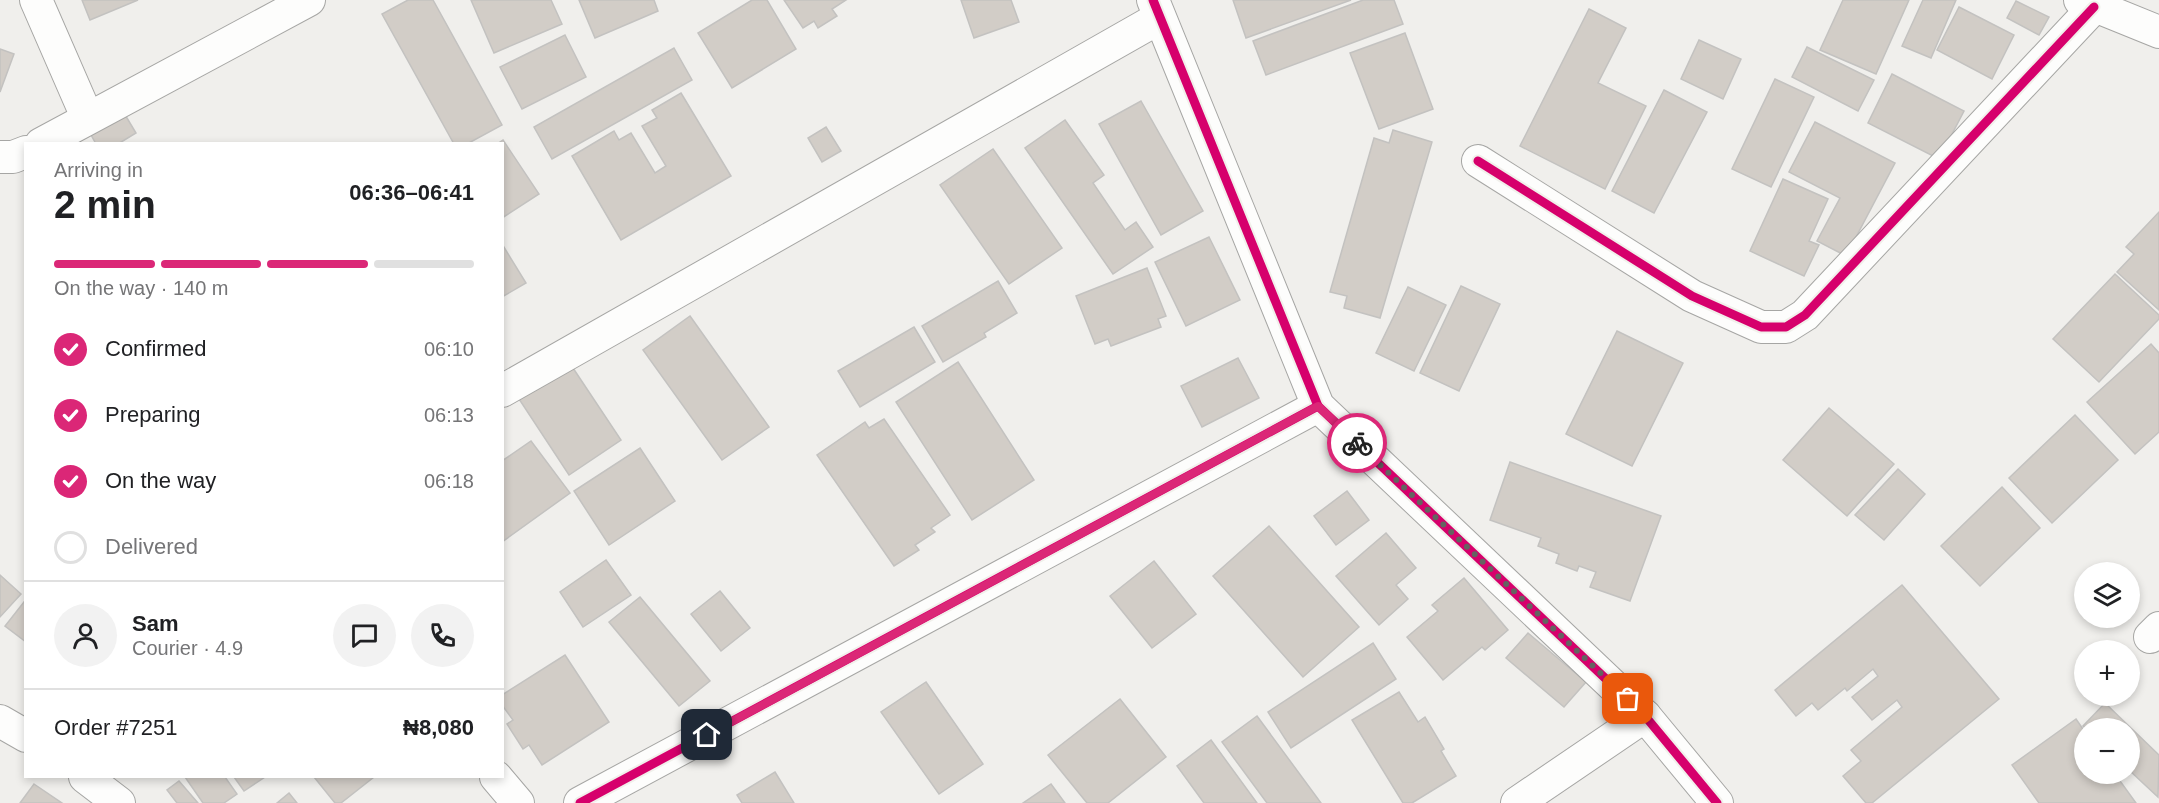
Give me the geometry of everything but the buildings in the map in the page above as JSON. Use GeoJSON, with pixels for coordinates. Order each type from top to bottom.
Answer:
{"type":"FeatureCollection","features":[{"type":"Feature","properties":{"kind":"street"},"geometry":{"type":"LineString","coordinates":[[36,0],[87,117]]}},
{"type":"Feature","properties":{"kind":"street"},"geometry":{"type":"LineString","coordinates":[[44,142],[87,117],[309,0]]}},
{"type":"Feature","properties":{"kind":"street"},"geometry":{"type":"LineString","coordinates":[[1478,161],[1692,296],[1761,327],[1786,327],[1805,315],[2087,3],[2159,32]]}},
{"type":"Feature","properties":{"kind":"street"},"geometry":{"type":"LineString","coordinates":[[504,390],[1156,9],[1318,406],[1645,716],[1717,803]]}},
{"type":"Feature","properties":{"kind":"street"},"geometry":{"type":"LineString","coordinates":[[0,157],[13,157],[24,153]]}},
{"type":"Feature","properties":{"kind":"street"},"geometry":{"type":"LineString","coordinates":[[580,803],[1318,406]]}},
{"type":"Feature","properties":{"kind":"street"},"geometry":{"type":"LineString","coordinates":[[1517,803],[1645,716]]}},
{"type":"Feature","properties":{"kind":"street"},"geometry":{"type":"LineString","coordinates":[[0,721],[24,735]]}},
{"type":"Feature","properties":{"kind":"street"},"geometry":{"type":"LineString","coordinates":[[86,778],[119,803]]}},
{"type":"Feature","properties":{"kind":"street"},"geometry":{"type":"LineString","coordinates":[[497,778],[518,803]]}},
{"type":"Feature","properties":{"kind":"cycle path"},"geometry":{"type":"LineString","coordinates":[[1153,0],[1318,406],[1645,716],[1717,803]]}},
{"type":"Feature","properties":{"kind":"cycle path"},"geometry":{"type":"LineString","coordinates":[[1478,161],[1692,296],[1761,327],[1786,327],[1805,315],[2094,7]]}},
{"type":"Feature","properties":{"kind":"cycle path"},"geometry":{"type":"LineString","coordinates":[[580,803],[1318,406]]}},
{"type":"Feature","properties":{"kind":"way so far"},"geometry":{"type":"LineString","coordinates":[[1357,443],[1628,699]]}},
{"type":"Feature","properties":{"kind":"route"},"geometry":{"type":"LineString","coordinates":[[707,735],[1318,406],[1357,443]]}}]}
